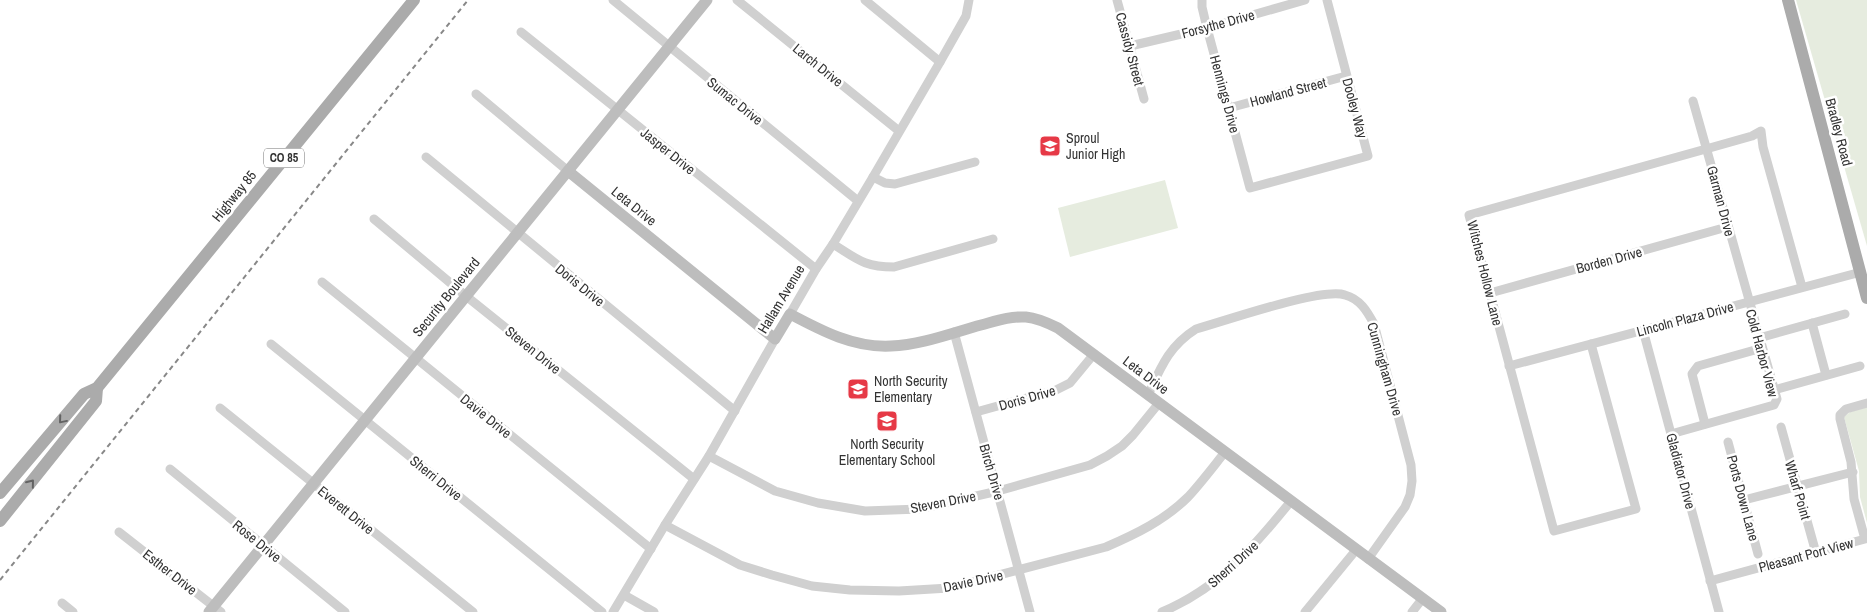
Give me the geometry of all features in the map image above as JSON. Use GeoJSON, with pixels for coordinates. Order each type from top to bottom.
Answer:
{"type":"FeatureCollection","features":[{"type":"Feature","properties":{"kind":"main road","name":"Highway 85"},"geometry":{"type":"LineString","coordinates":[[0,493],[84,394],[97,388],[414,0]]}},
{"type":"Feature","properties":{"kind":"main road","name":"Bradley Road"},"geometry":{"type":"LineString","coordinates":[[1788,0],[1864,277],[1867,298]]}},
{"type":"Feature","properties":{"kind":"main road","name":"Highway 85"},"geometry":{"type":"LineString","coordinates":[[0,521],[96,401],[97,388]]}},
{"type":"Feature","properties":{"kind":"street","name":"Sumac Drive"},"geometry":{"type":"LineString","coordinates":[[613,0],[858,201]]}},
{"type":"Feature","properties":{"kind":"street","name":"Security Boulevard"},"geometry":{"type":"LineString","coordinates":[[215,610],[262,546],[707,0]]}},
{"type":"Feature","properties":{"kind":"street","name":"Larch Drive"},"geometry":{"type":"LineString","coordinates":[[737,0],[899,131]]}},
{"type":"Feature","properties":{"kind":"street"},"geometry":{"type":"LineString","coordinates":[[865,0],[940,62]]}},
{"type":"Feature","properties":{"kind":"street","name":"Hallam Avenue"},"geometry":{"type":"LineString","coordinates":[[613,612],[709,456],[774,339],[874,177],[966,16],[969,0]]}},
{"type":"Feature","properties":{"kind":"street","name":"Cassidy Street"},"geometry":{"type":"LineString","coordinates":[[1117,0],[1144,99]]}},
{"type":"Feature","properties":{"kind":"street","name":"Hennings Drive"},"geometry":{"type":"LineString","coordinates":[[1202,0],[1207,28],[1250,188]]}},
{"type":"Feature","properties":{"kind":"street","name":"Forsythe Drive"},"geometry":{"type":"LineString","coordinates":[[1130,46],[1207,28],[1305,0]]}},
{"type":"Feature","properties":{"kind":"street","name":"Dooley Way"},"geometry":{"type":"LineString","coordinates":[[1250,188],[1368,156],[1328,0]]}},
{"type":"Feature","properties":{"kind":"street","name":"Jasper Drive"},"geometry":{"type":"LineString","coordinates":[[521,32],[816,270]]}},
{"type":"Feature","properties":{"kind":"street","name":"Howland Street"},"geometry":{"type":"LineString","coordinates":[[1229,108],[1346,76]]}},
{"type":"Feature","properties":{"kind":"street","name":"Leta Drive"},"geometry":{"type":"LineString","coordinates":[[476,94],[774,339]]}},
{"type":"Feature","properties":{"kind":"street","name":"Garman Drive"},"geometry":{"type":"LineString","coordinates":[[1693,101],[1748,302]]}},
{"type":"Feature","properties":{"kind":"street","name":"Witches Hollow Lane"},"geometry":{"type":"LineString","coordinates":[[1592,344],[1636,509],[1554,531],[1469,215],[1752,136],[1761,131],[1802,287]]}},
{"type":"Feature","properties":{"kind":"street","name":"Doris Drive"},"geometry":{"type":"LineString","coordinates":[[426,157],[517,234],[735,411]]}},
{"type":"Feature","properties":{"kind":"street"},"geometry":{"type":"LineString","coordinates":[[874,177],[886,183],[895,184],[975,162]]}},
{"type":"Feature","properties":{"kind":"street","name":"Steven Drive"},"geometry":{"type":"LineString","coordinates":[[374,219],[466,296],[694,479]]}},
{"type":"Feature","properties":{"kind":"street","name":"Borden Drive"},"geometry":{"type":"LineString","coordinates":[[1490,293],[1727,227]]}},
{"type":"Feature","properties":{"kind":"street"},"geometry":{"type":"LineString","coordinates":[[833,244],[865,264],[894,267],[993,239]]}},
{"type":"Feature","properties":{"kind":"street","name":"Lincoln Plaza Drive"},"geometry":{"type":"LineString","coordinates":[[1509,366],[1802,287],[1864,277]]}},
{"type":"Feature","properties":{"kind":"street","name":"Davie Drive"},"geometry":{"type":"LineString","coordinates":[[322,282],[651,549]]}},
{"type":"Feature","properties":{"kind":"street","name":"Cunningham Drive"},"geometry":{"type":"LineString","coordinates":[[1148,395],[1170,352],[1184,337],[1196,329],[1318,294],[1344,294],[1357,300],[1366,309],[1374,324],[1411,465],[1410,495],[1405,507],[1368,559]]}},
{"type":"Feature","properties":{"kind":"street","name":"Cold Harbor View"},"geometry":{"type":"LineString","coordinates":[[1705,424],[1774,405],[1777,399],[1748,302]]}},
{"type":"Feature","properties":{"kind":"street","name":"Leta Drive"},"geometry":{"type":"LineString","coordinates":[[790,314],[817,329],[839,338],[875,346],[908,344],[1009,317],[1028,317],[1045,322],[1058,328],[1094,354],[1441,612]]}},
{"type":"Feature","properties":{"kind":"street"},"geometry":{"type":"LineString","coordinates":[[1759,338],[1845,314]]}},
{"type":"Feature","properties":{"kind":"street"},"geometry":{"type":"LineString","coordinates":[[1812,323],[1826,375]]}},
{"type":"Feature","properties":{"kind":"street","name":"Gladiator Drive"},"geometry":{"type":"LineString","coordinates":[[1643,330],[1719,612]]}},
{"type":"Feature","properties":{"kind":"street","name":"Birch Drive"},"geometry":{"type":"LineString","coordinates":[[954,332],[1030,612]]}},
{"type":"Feature","properties":{"kind":"street","name":"Sherri Drive"},"geometry":{"type":"LineString","coordinates":[[271,344],[602,612]]}},
{"type":"Feature","properties":{"kind":"street"},"geometry":{"type":"LineString","coordinates":[[1671,434],[1705,424],[1692,374],[1698,366],[1762,348]]}},
{"type":"Feature","properties":{"kind":"street","name":"Doris Drive"},"geometry":{"type":"LineString","coordinates":[[976,412],[1056,390],[1070,383],[1094,354]]}},
{"type":"Feature","properties":{"kind":"street"},"geometry":{"type":"LineString","coordinates":[[1774,390],[1860,366]]}},
{"type":"Feature","properties":{"kind":"street","name":"Steven Drive"},"geometry":{"type":"LineString","coordinates":[[709,456],[775,491],[818,503],[865,511],[920,509],[998,491],[1090,465],[1107,456],[1134,436],[1159,403]]}},
{"type":"Feature","properties":{"kind":"street","name":"Pleasant Port View"},"geometry":{"type":"LineString","coordinates":[[1710,581],[1865,539],[1854,499],[1852,472],[1840,415],[1846,409],[1867,403]]}},
{"type":"Feature","properties":{"kind":"street","name":"Everett Drive"},"geometry":{"type":"LineString","coordinates":[[220,408],[473,612]]}},
{"type":"Feature","properties":{"kind":"street","name":"Wharf Point"},"geometry":{"type":"LineString","coordinates":[[1781,426],[1816,552]]}},
{"type":"Feature","properties":{"kind":"street","name":"Ports Down Lane"},"geometry":{"type":"LineString","coordinates":[[1728,442],[1758,554]]}},
{"type":"Feature","properties":{"kind":"street","name":"Davie Drive"},"geometry":{"type":"LineString","coordinates":[[665,525],[740,564],[772,576],[812,586],[850,590],[899,591],[950,588],[1106,547],[1155,524],[1188,498],[1225,452]]}},
{"type":"Feature","properties":{"kind":"street","name":"Rose Drive"},"geometry":{"type":"LineString","coordinates":[[170,469],[345,612]]}},
{"type":"Feature","properties":{"kind":"street"},"geometry":{"type":"LineString","coordinates":[[1744,500],[1852,472]]}},
{"type":"Feature","properties":{"kind":"street","name":"Sherri Drive"},"geometry":{"type":"LineString","coordinates":[[1162,612],[1203,589],[1232,568],[1256,544],[1291,501]]}},
{"type":"Feature","properties":{"kind":"street","name":"Esther Drive"},"geometry":{"type":"LineString","coordinates":[[119,532],[215,610]]}},
{"type":"Feature","properties":{"kind":"street"},"geometry":{"type":"LineString","coordinates":[[1304,612],[1314,603],[1356,550]]}},
{"type":"Feature","properties":{"kind":"street"},"geometry":{"type":"LineString","coordinates":[[624,595],[654,612]]}},
{"type":"Feature","properties":{"kind":"street"},"geometry":{"type":"LineString","coordinates":[[1412,612],[1423,598]]}},
{"type":"Feature","properties":{"kind":"street"},"geometry":{"type":"LineString","coordinates":[[62,603],[73,612]]}},
{"type":"Feature","properties":{"kind":"shaded area"},"geometry":{"type":"Polygon","coordinates":[[[1796,0],[1867,0],[1867,246],[1796,0]]]}},
{"type":"Feature","properties":{"kind":"shaded area"},"geometry":{"type":"Polygon","coordinates":[[[1165,180],[1178,228],[1070,257],[1058,208],[1165,180]]]}},
{"type":"Feature","properties":{"kind":"shaded area"},"geometry":{"type":"Polygon","coordinates":[[[1867,407],[1867,523],[1860,497],[1859,471],[1844,417],[1850,412],[1867,407]]]}},
{"type":"Feature","properties":{"kind":"railway"},"geometry":{"type":"LineString","coordinates":[[0,580],[468,0]]}},
{"type":"Feature","properties":{"kind":"place","name":"Sproul Junior High"},"geometry":{"type":"Point","coordinates":[1050,146]}},
{"type":"Feature","properties":{"kind":"place","name":"North Security Elementary"},"geometry":{"type":"Point","coordinates":[858,389]}},
{"type":"Feature","properties":{"kind":"place","name":"North Security Elementary School"},"geometry":{"type":"Point","coordinates":[887,421]}}]}
